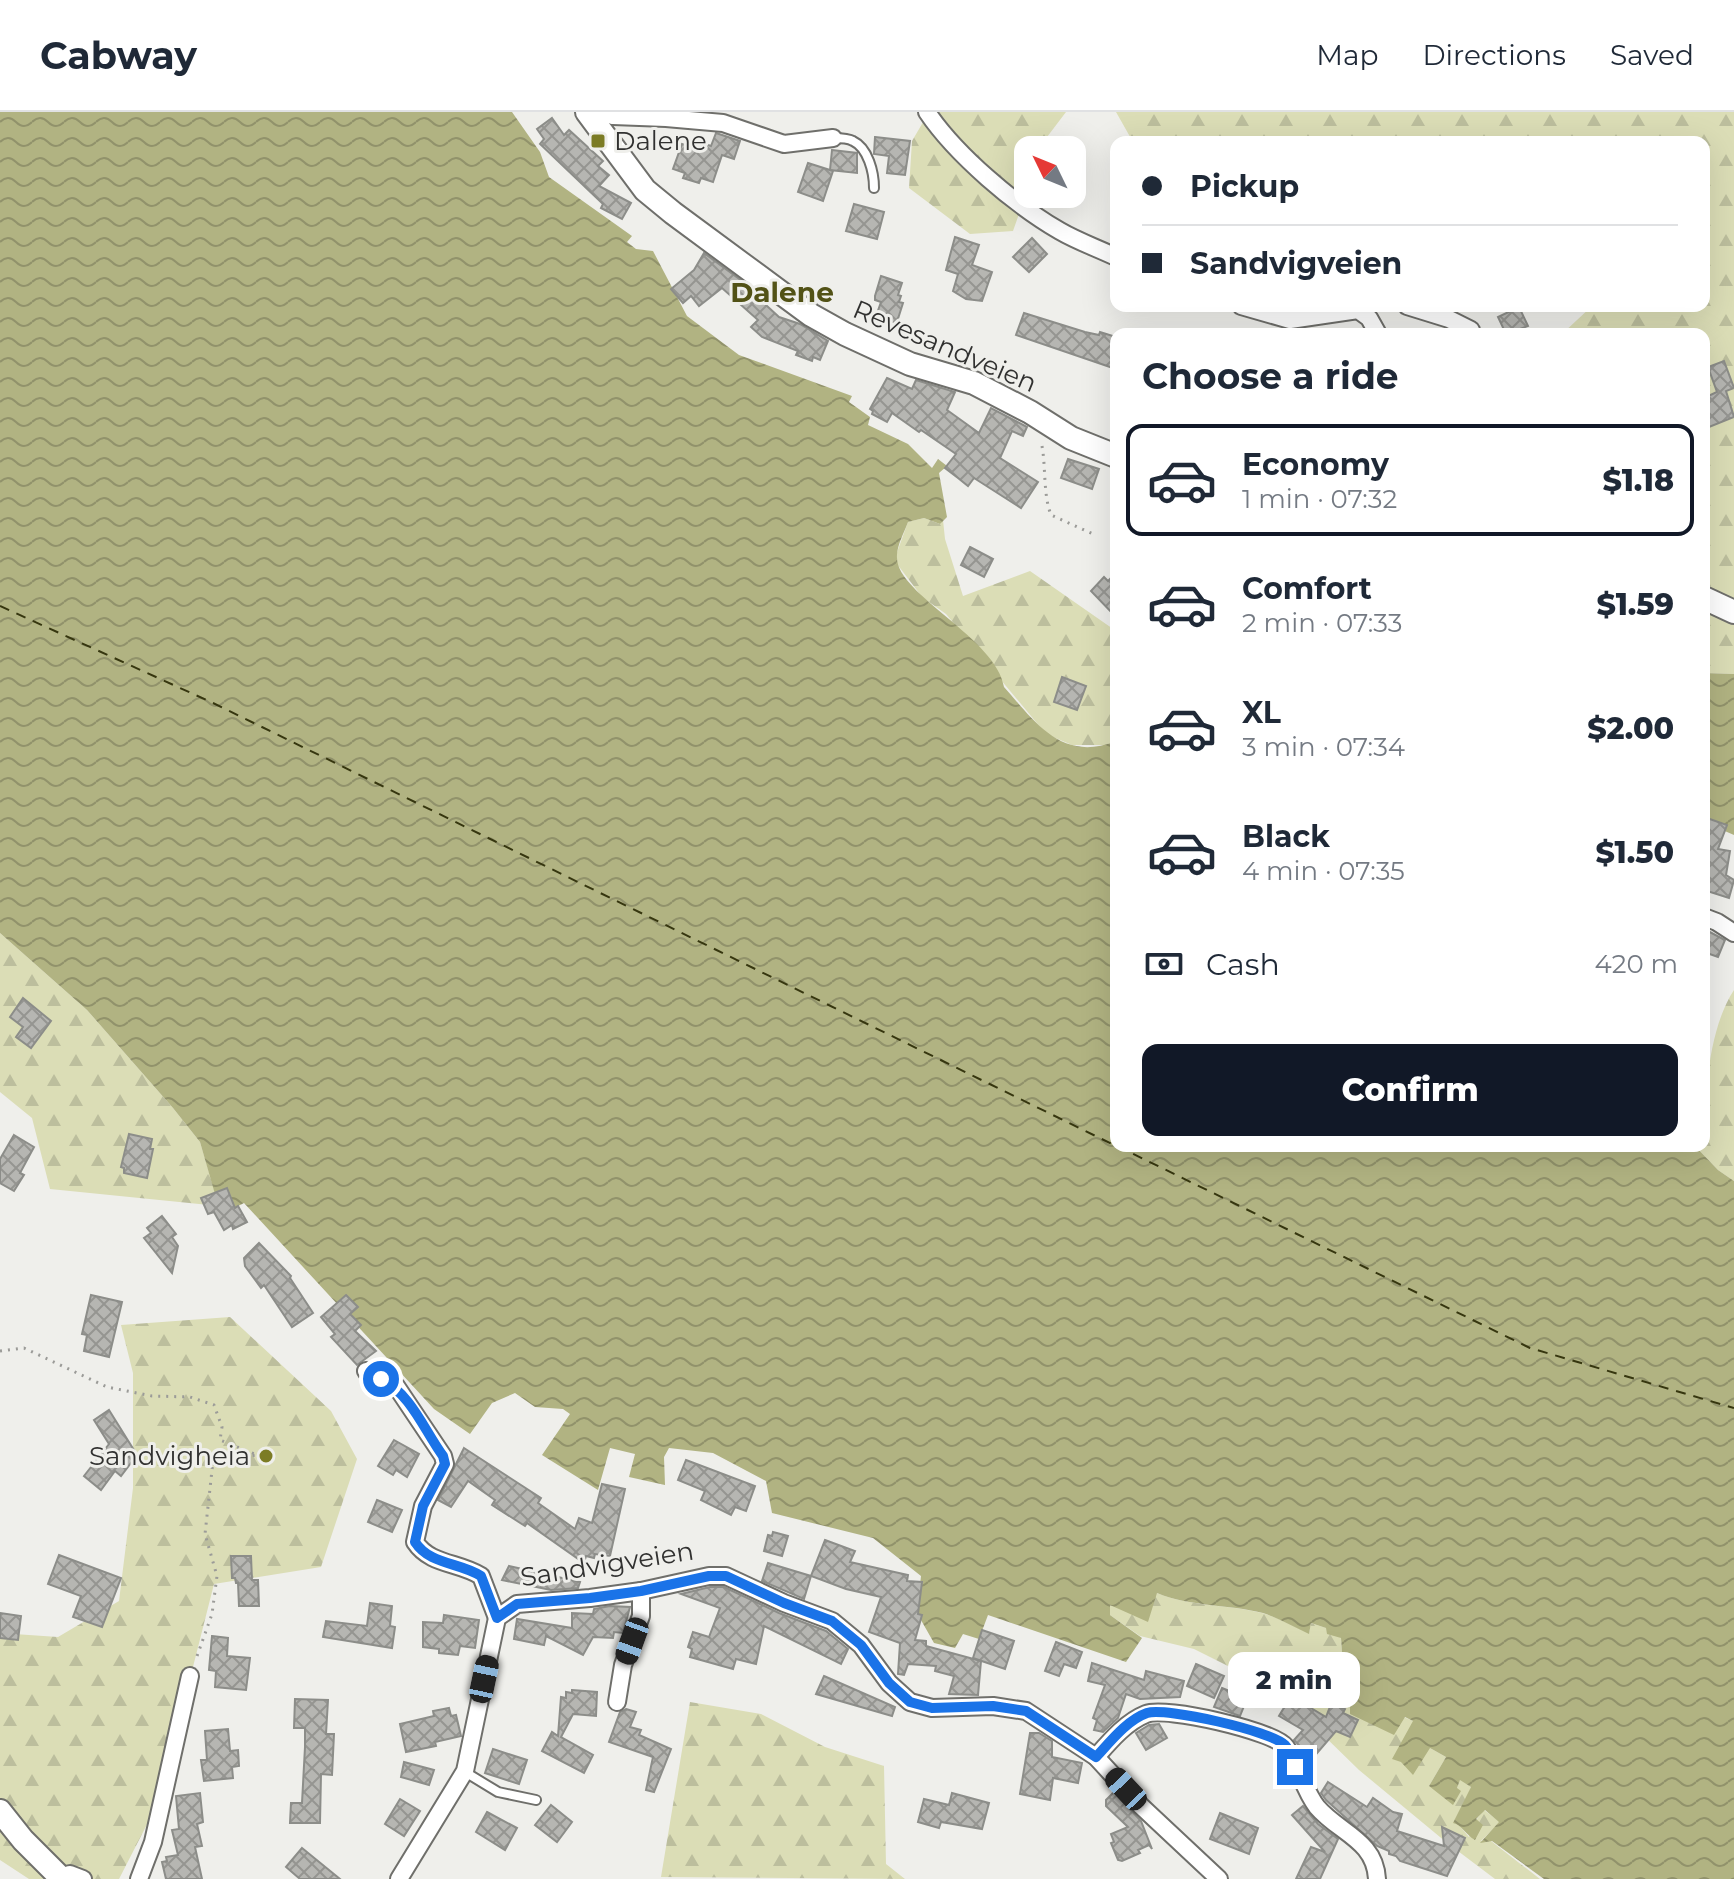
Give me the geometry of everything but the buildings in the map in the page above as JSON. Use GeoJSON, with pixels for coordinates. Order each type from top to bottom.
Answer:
{"type":"FeatureCollection","features":[{"type":"Feature","properties":{"kind":"main road","name":"Revesandveien"},"geometry":{"type":"LineString","coordinates":[[587,112],[645,190],[811,315],[910,364],[974,383],[1071,438],[1110,456]]}},
{"type":"Feature","properties":{"kind":"main road"},"geometry":{"type":"LineString","coordinates":[[1710,601],[1734,612]]}},
{"type":"Feature","properties":{"kind":"main road"},"geometry":{"type":"LineString","coordinates":[[0,1811],[23,1840],[61,1878]]}},
{"type":"Feature","properties":{"kind":"street"},"geometry":{"type":"LineString","coordinates":[[600,112],[613,116],[723,123],[784,144],[833,138]]}},
{"type":"Feature","properties":{"kind":"street"},"geometry":{"type":"LineString","coordinates":[[927,112],[971,164],[1039,218],[1110,254]]}},
{"type":"Feature","properties":{"kind":"street"},"geometry":{"type":"LineString","coordinates":[[1262,312],[1290,320],[1335,312]]}},
{"type":"Feature","properties":{"kind":"street"},"geometry":{"type":"LineString","coordinates":[[1362,312],[1375,328]]}},
{"type":"Feature","properties":{"kind":"street"},"geometry":{"type":"LineString","coordinates":[[1426,312],[1467,328]]}},
{"type":"Feature","properties":{"kind":"street"},"geometry":{"type":"LineString","coordinates":[[1710,920],[1734,933]]}},
{"type":"Feature","properties":{"kind":"street"},"geometry":{"type":"LineString","coordinates":[[366,1371],[396,1386],[443,1456],[445,1464],[423,1506],[415,1542],[429,1557],[458,1565],[481,1576],[497,1618]]}},
{"type":"Feature","properties":{"kind":"street","name":"Sandvigveien"},"geometry":{"type":"LineString","coordinates":[[399,1879],[465,1771],[497,1618],[517,1604],[590,1598],[709,1576],[726,1576],[832,1621],[861,1645],[889,1683],[910,1702],[932,1708],[993,1706],[1026,1711],[1096,1757],[1141,1806],[1219,1879]]}},
{"type":"Feature","properties":{"kind":"street"},"geometry":{"type":"LineString","coordinates":[[617,1702],[623,1665],[641,1616],[641,1591]]}},
{"type":"Feature","properties":{"kind":"street"},"geometry":{"type":"LineString","coordinates":[[139,1879],[153,1842],[190,1676]]}},
{"type":"Feature","properties":{"kind":"street"},"geometry":{"type":"LineString","coordinates":[[1096,1757],[1119,1732],[1149,1712],[1197,1717],[1264,1733],[1285,1745],[1317,1807],[1359,1841],[1376,1863],[1377,1879]]}},
{"type":"Feature","properties":{"kind":"street"},"geometry":{"type":"LineString","coordinates":[[61,1878],[70,1874],[83,1879]]}},
{"type":"Feature","properties":{"kind":"lane"},"geometry":{"type":"LineString","coordinates":[[833,138],[849,139],[862,149],[872,170],[874,188]]}},
{"type":"Feature","properties":{"kind":"lane"},"geometry":{"type":"LineString","coordinates":[[465,1771],[498,1792],[536,1800]]}},
{"type":"Feature","properties":{"kind":"path"},"geometry":{"type":"LineString","coordinates":[[1049,424],[1041,442],[1049,511],[1055,519],[1093,534]]}},
{"type":"Feature","properties":{"kind":"path"},"geometry":{"type":"LineString","coordinates":[[0,1351],[24,1348],[107,1387],[152,1396],[190,1397],[214,1405],[222,1427],[220,1440],[257,1455],[213,1461],[205,1534],[217,1576],[212,1614],[190,1676]]}},
{"type":"Feature","properties":{"kind":"green space"},"geometry":{"type":"Polygon","coordinates":[[[929,112],[1066,112],[1048,136],[1014,136],[1014,208],[1021,208],[1013,231],[970,234],[909,188],[912,141],[929,112]]]}},
{"type":"Feature","properties":{"kind":"green space"},"geometry":{"type":"Polygon","coordinates":[[[1116,112],[1734,112],[1734,674],[1710,673],[1710,328],[1568,328],[1586,312],[1710,312],[1710,136],[1130,136],[1116,112]]]}},
{"type":"Feature","properties":{"kind":"green space"},"geometry":{"type":"Polygon","coordinates":[[[924,518],[940,524],[943,520],[945,539],[963,596],[1030,571],[1110,627],[1110,743],[1072,745],[1046,734],[946,614],[922,597],[897,564],[896,555],[908,522],[924,518]]]}},
{"type":"Feature","properties":{"kind":"green space"},"geometry":{"type":"Polygon","coordinates":[[[0,933],[87,1010],[173,1108],[200,1142],[219,1206],[50,1189],[32,1118],[0,1092],[0,933]]]}},
{"type":"Feature","properties":{"kind":"green space"},"geometry":{"type":"Polygon","coordinates":[[[1734,990],[1734,1181],[1701,1152],[1710,1152],[1710,1060],[1725,1006],[1734,990]]]}},
{"type":"Feature","properties":{"kind":"green space"},"geometry":{"type":"Polygon","coordinates":[[[230,1317],[331,1411],[357,1459],[321,1567],[214,1584],[159,1801],[119,1879],[29,1879],[0,1860],[0,1633],[58,1637],[119,1601],[133,1488],[133,1373],[121,1325],[230,1317]]]}},
{"type":"Feature","properties":{"kind":"green space"},"geometry":{"type":"Polygon","coordinates":[[[1157,1593],[1182,1601],[1262,1613],[1309,1633],[1311,1623],[1341,1638],[1344,1683],[1350,1694],[1413,1721],[1430,1748],[1446,1757],[1429,1786],[1457,1788],[1460,1779],[1471,1787],[1458,1824],[1469,1837],[1484,1810],[1500,1822],[1481,1841],[1491,1841],[1540,1879],[1495,1879],[1359,1770],[1278,1691],[1194,1649],[1140,1636],[1110,1615],[1110,1605],[1157,1593]]]}},
{"type":"Feature","properties":{"kind":"green space"},"geometry":{"type":"Polygon","coordinates":[[[690,1702],[761,1714],[825,1747],[884,1766],[886,1864],[905,1879],[661,1877],[690,1702]]]}},
{"type":"Feature","properties":{"kind":"water"},"geometry":{"type":"Polygon","coordinates":[[[0,112],[512,112],[540,152],[549,177],[632,236],[627,242],[636,249],[653,251],[687,316],[739,355],[852,396],[849,402],[870,417],[868,425],[908,444],[932,468],[938,459],[947,466],[939,473],[947,517],[940,524],[924,518],[908,522],[897,554],[901,572],[913,587],[984,652],[997,669],[1004,687],[1051,735],[1080,747],[1110,743],[1110,1152],[1701,1152],[1734,1181],[1734,1879],[1544,1879],[1492,1841],[1480,1843],[1499,1822],[1485,1810],[1476,1819],[1483,1825],[1475,1840],[1453,1823],[1471,1787],[1460,1780],[1457,1788],[1461,1791],[1453,1805],[1429,1786],[1446,1757],[1430,1748],[1413,1775],[1401,1762],[1392,1759],[1413,1721],[1405,1717],[1394,1735],[1350,1714],[1341,1638],[1327,1634],[1326,1628],[1311,1623],[1309,1634],[1263,1613],[1183,1601],[1157,1593],[1148,1622],[1110,1605],[1110,1615],[1142,1638],[1126,1662],[988,1615],[979,1639],[963,1634],[955,1648],[934,1643],[917,1613],[921,1576],[873,1538],[772,1513],[766,1481],[713,1453],[669,1448],[664,1457],[665,1485],[629,1477],[635,1454],[610,1448],[598,1490],[542,1455],[570,1414],[563,1409],[535,1407],[515,1393],[492,1403],[470,1434],[434,1409],[244,1203],[221,1215],[200,1142],[87,1010],[0,933],[0,112]]]}},
{"type":"Feature","properties":{"kind":"water"},"geometry":{"type":"Polygon","coordinates":[[[1710,673],[1734,674],[1734,835],[1710,825],[1710,673]]]}},
{"type":"Feature","properties":{"kind":"ferry route"},"geometry":{"type":"LineString","coordinates":[[0,606],[213,703],[1110,1143]]}},
{"type":"Feature","properties":{"kind":"ferry route"},"geometry":{"type":"LineString","coordinates":[[1129,1152],[1530,1348],[1734,1408]]}},
{"type":"Feature","properties":{"kind":"place","name":"Dalene"},"geometry":{"type":"Point","coordinates":[598,141]}},
{"type":"Feature","properties":{"kind":"place","name":"Sandvigheia"},"geometry":{"type":"Point","coordinates":[266,1456]}},
{"type":"Feature","properties":{"kind":"district","name":"Dalene"},"geometry":{"type":"Point","coordinates":[782,292]}},
{"type":"Feature","properties":{"kind":"route"},"geometry":{"type":"LineString","coordinates":[[381,1379],[396,1386],[407,1400],[445,1464],[423,1506],[415,1542],[429,1557],[458,1565],[481,1576],[497,1618],[517,1604],[590,1598],[709,1576],[726,1576],[832,1621],[861,1645],[889,1683],[910,1702],[932,1708],[993,1706],[1026,1711],[1096,1757],[1119,1732],[1149,1712],[1197,1717],[1264,1733],[1285,1745],[1295,1767]]}}]}
